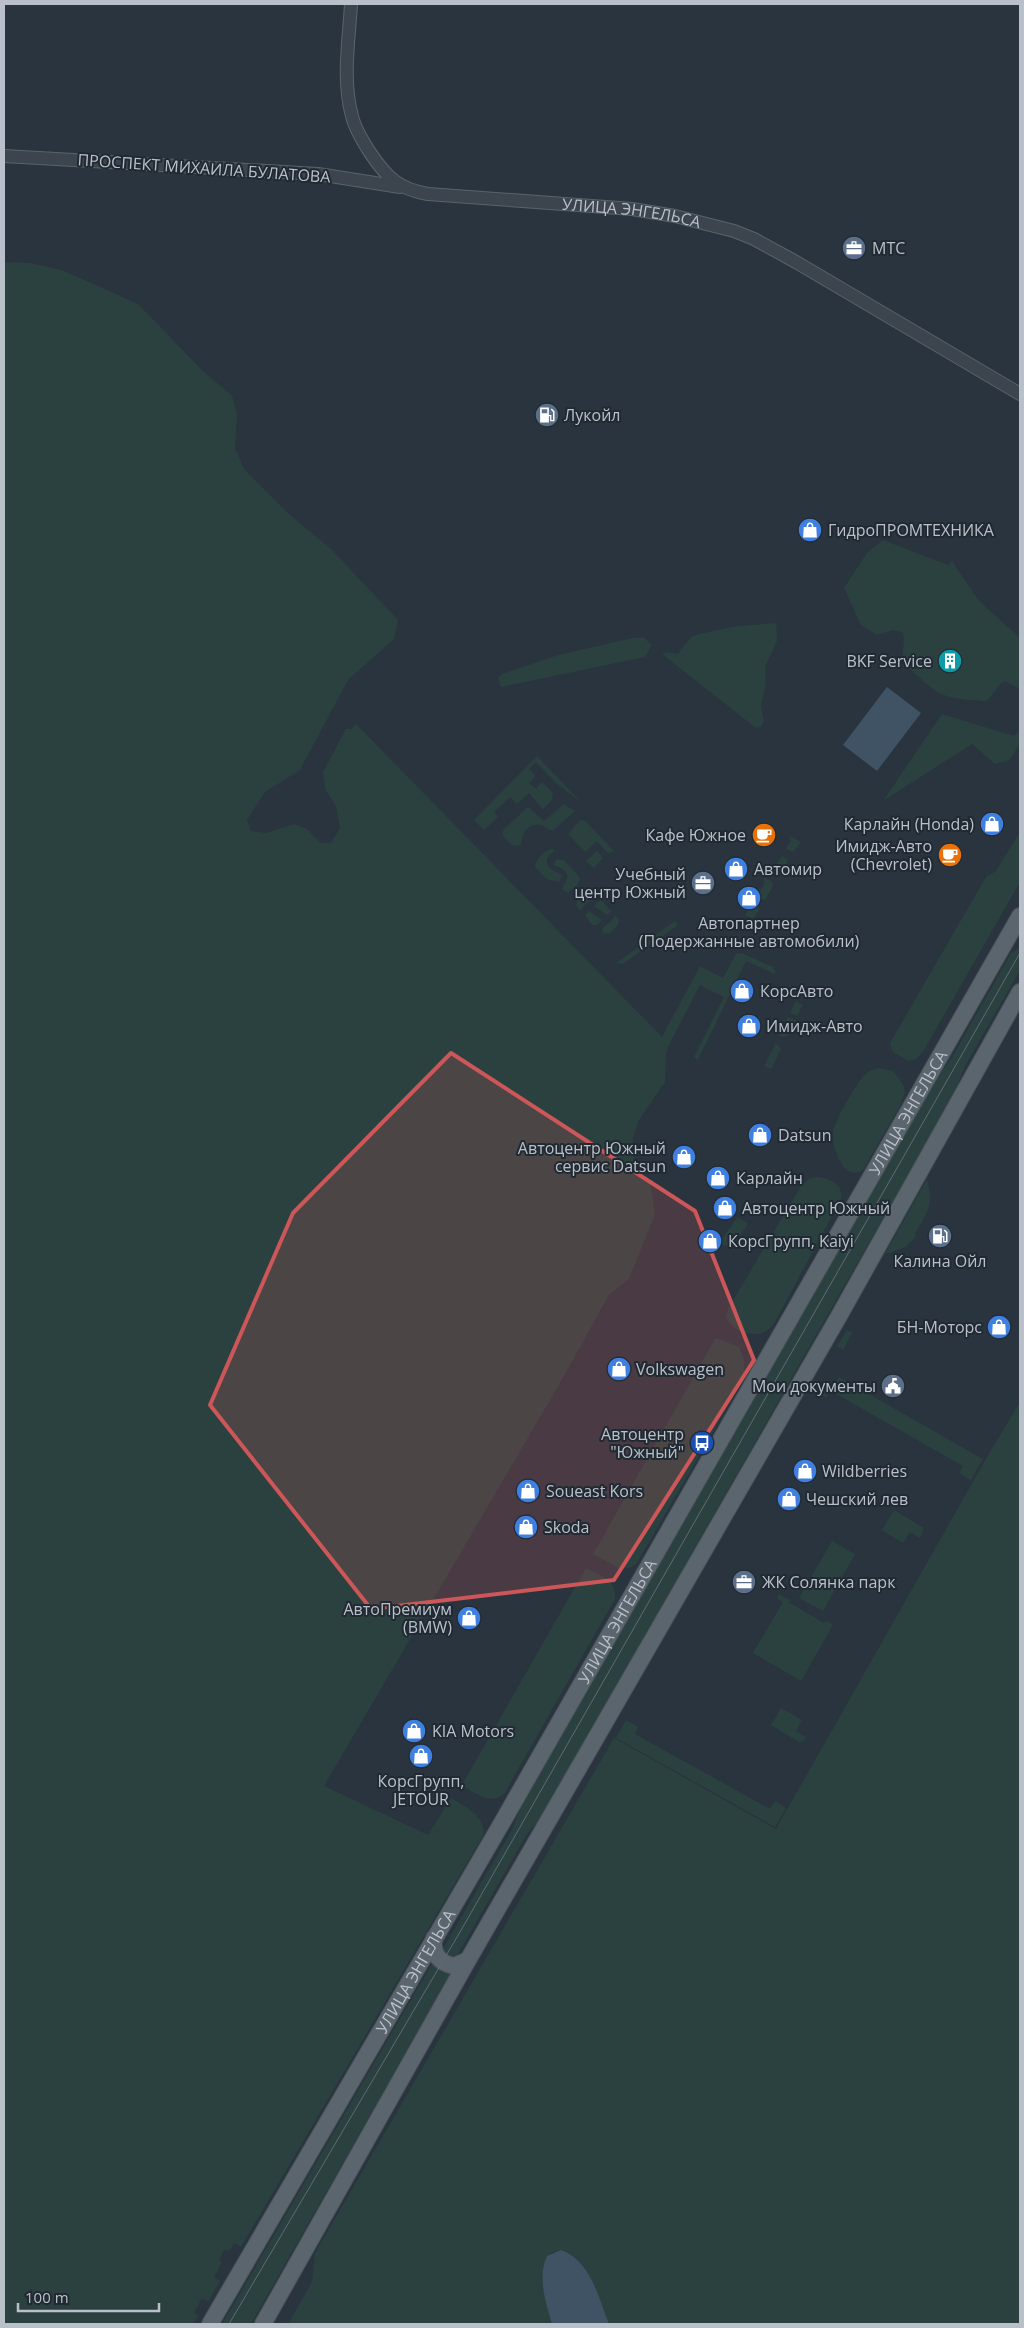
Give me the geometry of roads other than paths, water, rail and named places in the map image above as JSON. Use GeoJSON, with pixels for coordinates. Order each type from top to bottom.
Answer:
{"type":"FeatureCollection","features":[{"type":"Feature","properties":{"kind":"main road","name":"УЛИЦА ЭНГЕЛЬСА"},"geometry":{"type":"LineString","coordinates":[[210,2324],[843,1228],[1020,916]]}},
{"type":"Feature","properties":{"kind":"main road"},"geometry":{"type":"LineString","coordinates":[[994,960],[1009,945],[1020,942]]}},
{"type":"Feature","properties":{"kind":"main road"},"geometry":{"type":"LineString","coordinates":[[263,2324],[468,1960],[839,1316],[1020,992]]}},
{"type":"Feature","properties":{"kind":"main road"},"geometry":{"type":"LineString","coordinates":[[434,1938],[434,1952],[442,1962],[454,1966],[468,1960]]}},
{"type":"Feature","properties":{"kind":"street","name":"УЛИЦА ЭНГЕЛЬСА"},"geometry":{"type":"LineString","coordinates":[[351,4],[347,84],[352,117],[361,138],[376,161],[390,179],[403,187],[428,194],[632,209],[675,216],[734,231],[796,262],[1020,394]]}},
{"type":"Feature","properties":{"kind":"street","name":"ПРОСПЕКТ МИХАИЛА БУЛАТОВА"},"geometry":{"type":"LineString","coordinates":[[4,156],[318,174],[403,187]]}},
{"type":"Feature","properties":{"kind":"water"},"geometry":{"type":"Polygon","coordinates":[[[887,687],[921,713],[877,771],[843,745],[887,687]]]}},
{"type":"Feature","properties":{"kind":"water"},"geometry":{"type":"Polygon","coordinates":[[[561,2250],[580,2262],[586,2271],[597,2292],[609,2324],[552,2324],[544,2290],[544,2264],[547,2256],[561,2250]]]}},
{"type":"Feature","properties":{"kind":"tram line"},"geometry":{"type":"LineString","coordinates":[[229,2324],[460,1932],[1020,953]]}},
{"type":"Feature","properties":{"kind":"place","name":"МТС"},"geometry":{"type":"Point","coordinates":[854,248]}},
{"type":"Feature","properties":{"kind":"place","name":"Лукойл"},"geometry":{"type":"Point","coordinates":[547,415]}},
{"type":"Feature","properties":{"kind":"place","name":"ГидроПРОМТЕХНИКА"},"geometry":{"type":"Point","coordinates":[810,530]}},
{"type":"Feature","properties":{"kind":"place","name":"BKF Service"},"geometry":{"type":"Point","coordinates":[950,661]}},
{"type":"Feature","properties":{"kind":"place","name":"Карлайн (Honda)"},"geometry":{"type":"Point","coordinates":[992,824]}},
{"type":"Feature","properties":{"kind":"place","name":"Кафе Южное"},"geometry":{"type":"Point","coordinates":[764,835]}},
{"type":"Feature","properties":{"kind":"place","name":"Имидж-Авто (Chevrolet)"},"geometry":{"type":"Point","coordinates":[950,855]}},
{"type":"Feature","properties":{"kind":"place","name":"Автомир"},"geometry":{"type":"Point","coordinates":[736,869]}},
{"type":"Feature","properties":{"kind":"place","name":"Учебный центр Южный"},"geometry":{"type":"Point","coordinates":[703,883]}},
{"type":"Feature","properties":{"kind":"place","name":"Автопартнер (Подержанные автомобили)"},"geometry":{"type":"Point","coordinates":[749,898]}},
{"type":"Feature","properties":{"kind":"place","name":"КорсАвто"},"geometry":{"type":"Point","coordinates":[742,991]}},
{"type":"Feature","properties":{"kind":"place","name":"Имидж-Авто"},"geometry":{"type":"Point","coordinates":[749,1026]}},
{"type":"Feature","properties":{"kind":"place","name":"Datsun"},"geometry":{"type":"Point","coordinates":[760,1135]}},
{"type":"Feature","properties":{"kind":"place","name":"Автоцентр Южный сервис Datsun"},"geometry":{"type":"Point","coordinates":[684,1157]}},
{"type":"Feature","properties":{"kind":"place","name":"Карлайн"},"geometry":{"type":"Point","coordinates":[718,1178]}},
{"type":"Feature","properties":{"kind":"place","name":"Автоцентр Южный"},"geometry":{"type":"Point","coordinates":[725,1208]}},
{"type":"Feature","properties":{"kind":"place","name":"Калина Ойл"},"geometry":{"type":"Point","coordinates":[940,1236]}},
{"type":"Feature","properties":{"kind":"place","name":"КорсГрупп, Kaiyi"},"geometry":{"type":"Point","coordinates":[710,1241]}},
{"type":"Feature","properties":{"kind":"place","name":"БН-Моторс"},"geometry":{"type":"Point","coordinates":[999,1327]}},
{"type":"Feature","properties":{"kind":"place","name":"Volkswagen"},"geometry":{"type":"Point","coordinates":[619,1369]}},
{"type":"Feature","properties":{"kind":"place","name":"Мои документы"},"geometry":{"type":"Point","coordinates":[893,1386]}},
{"type":"Feature","properties":{"kind":"place","name":"Автоцентр \"Южный\""},"geometry":{"type":"Point","coordinates":[702,1443]}},
{"type":"Feature","properties":{"kind":"place","name":"Wildberries"},"geometry":{"type":"Point","coordinates":[805,1471]}},
{"type":"Feature","properties":{"kind":"place","name":"Soueast Kors"},"geometry":{"type":"Point","coordinates":[528,1491]}},
{"type":"Feature","properties":{"kind":"place","name":"Чешский лев"},"geometry":{"type":"Point","coordinates":[789,1499]}},
{"type":"Feature","properties":{"kind":"place","name":"Skoda"},"geometry":{"type":"Point","coordinates":[526,1527]}},
{"type":"Feature","properties":{"kind":"place","name":"ЖК Солянка парк"},"geometry":{"type":"Point","coordinates":[744,1582]}},
{"type":"Feature","properties":{"kind":"place","name":"АвтоПремиум (BMW)"},"geometry":{"type":"Point","coordinates":[469,1618]}},
{"type":"Feature","properties":{"kind":"place","name":"KIA Motors"},"geometry":{"type":"Point","coordinates":[414,1731]}},
{"type":"Feature","properties":{"kind":"place","name":"КорсГрупп, JETOUR"},"geometry":{"type":"Point","coordinates":[421,1756]}}]}
